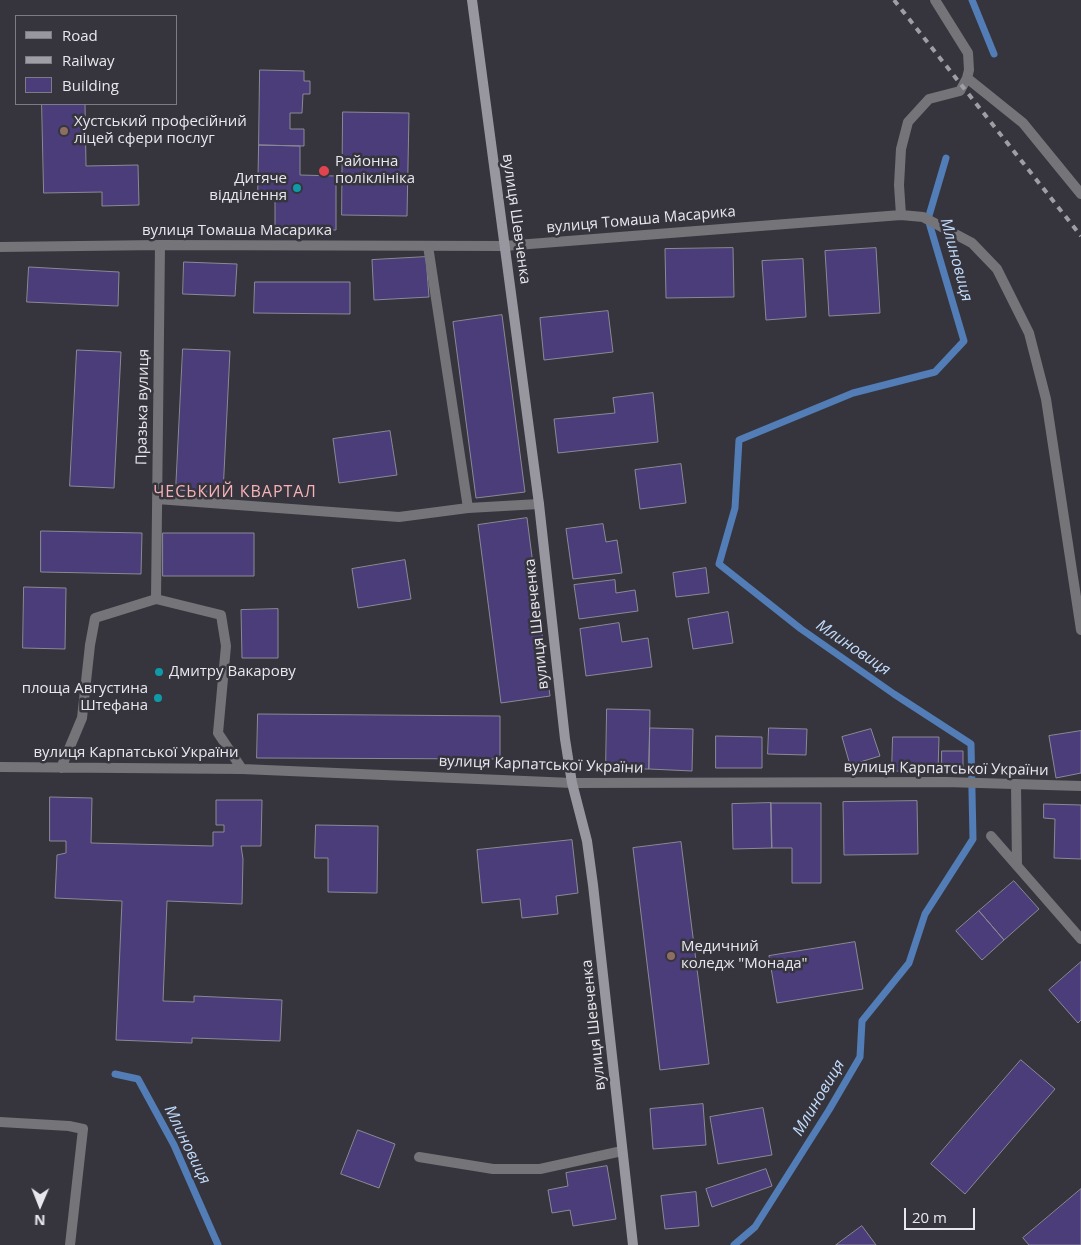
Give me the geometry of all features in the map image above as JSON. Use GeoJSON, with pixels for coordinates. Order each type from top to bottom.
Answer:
{"type":"FeatureCollection","features":[{"type":"Feature","properties":{"kind":"main road","name":"вулиця Шевченка"},"geometry":{"type":"LineString","coordinates":[[472,0],[539,504],[565,739],[572,783],[587,841],[592,876],[633,1245]]}},
{"type":"Feature","properties":{"kind":"street"},"geometry":{"type":"LineString","coordinates":[[902,215],[899,184],[901,150],[908,122],[928,99],[960,91],[969,70],[968,53],[935,0]]}},
{"type":"Feature","properties":{"kind":"street"},"geometry":{"type":"LineString","coordinates":[[967,78],[1023,123],[1081,194]]}},
{"type":"Feature","properties":{"kind":"street","name":"вулиця Томаша Масарика"},"geometry":{"type":"LineString","coordinates":[[0,247],[160,245],[504,246],[902,215],[922,216],[972,243],[996,269],[1029,333],[1046,399],[1081,630]]}},
{"type":"Feature","properties":{"kind":"street","name":"Празька вулиця"},"geometry":{"type":"LineString","coordinates":[[156,599],[160,245]]}},
{"type":"Feature","properties":{"kind":"street"},"geometry":{"type":"LineString","coordinates":[[428,246],[468,508]]}},
{"type":"Feature","properties":{"kind":"street"},"geometry":{"type":"LineString","coordinates":[[157,499],[399,517],[468,508],[539,504]]}},
{"type":"Feature","properties":{"kind":"street"},"geometry":{"type":"LineString","coordinates":[[61,768],[82,718],[95,618],[156,599],[221,615],[226,646],[218,734],[242,769]]}},
{"type":"Feature","properties":{"kind":"street","name":"вулиця Карпатської України"},"geometry":{"type":"LineString","coordinates":[[0,767],[242,769],[572,783],[946,782],[1081,786]]}},
{"type":"Feature","properties":{"kind":"street"},"geometry":{"type":"LineString","coordinates":[[1016,784],[1017,866]]}},
{"type":"Feature","properties":{"kind":"street"},"geometry":{"type":"LineString","coordinates":[[991,836],[1081,939]]}},
{"type":"Feature","properties":{"kind":"street"},"geometry":{"type":"LineString","coordinates":[[0,1122],[69,1126],[83,1129],[70,1245]]}},
{"type":"Feature","properties":{"kind":"street"},"geometry":{"type":"LineString","coordinates":[[419,1157],[493,1169],[540,1169],[622,1151]]}},
{"type":"Feature","properties":{"kind":"building"},"geometry":{"type":"Polygon","coordinates":[[[260,70],[304,71],[304,81],[310,81],[310,94],[303,94],[302,113],[290,113],[290,129],[304,129],[304,146],[259,145],[260,70]]]}},
{"type":"Feature","properties":{"kind":"building"},"geometry":{"type":"Polygon","coordinates":[[[42,105],[85,105],[86,166],[138,165],[139,205],[102,206],[102,192],[44,193],[42,105]]]}},
{"type":"Feature","properties":{"kind":"building"},"geometry":{"type":"Polygon","coordinates":[[[343,112],[409,113],[407,216],[342,215],[343,112]]]}},
{"type":"Feature","properties":{"kind":"building","name":"Дитяче відділення"},"geometry":{"type":"Polygon","coordinates":[[[259,145],[300,146],[300,175],[336,176],[336,230],[291,229],[286,236],[277,235],[275,232],[275,200],[258,200],[259,145]]]}},
{"type":"Feature","properties":{"kind":"building"},"geometry":{"type":"Polygon","coordinates":[[[733,248],[734,297],[666,298],[665,249],[733,248]]]}},
{"type":"Feature","properties":{"kind":"building"},"geometry":{"type":"Polygon","coordinates":[[[876,248],[880,313],[829,316],[825,251],[876,248]]]}},
{"type":"Feature","properties":{"kind":"building"},"geometry":{"type":"Polygon","coordinates":[[[426,257],[429,297],[374,300],[372,260],[426,257]]]}},
{"type":"Feature","properties":{"kind":"building"},"geometry":{"type":"Polygon","coordinates":[[[803,259],[806,317],[766,320],[762,261],[803,259]]]}},
{"type":"Feature","properties":{"kind":"building"},"geometry":{"type":"Polygon","coordinates":[[[184,262],[237,264],[235,296],[183,294],[184,262]]]}},
{"type":"Feature","properties":{"kind":"building"},"geometry":{"type":"Polygon","coordinates":[[[29,267],[119,272],[118,306],[27,302],[29,267]]]}},
{"type":"Feature","properties":{"kind":"building"},"geometry":{"type":"Polygon","coordinates":[[[255,282],[350,282],[350,314],[254,313],[255,282]]]}},
{"type":"Feature","properties":{"kind":"building"},"geometry":{"type":"Polygon","coordinates":[[[608,311],[613,352],[544,360],[540,318],[608,311]]]}},
{"type":"Feature","properties":{"kind":"building"},"geometry":{"type":"Polygon","coordinates":[[[502,315],[525,492],[476,498],[453,322],[502,315]]]}},
{"type":"Feature","properties":{"kind":"building"},"geometry":{"type":"Polygon","coordinates":[[[183,349],[230,351],[223,493],[176,490],[183,349]]]}},
{"type":"Feature","properties":{"kind":"building"},"geometry":{"type":"Polygon","coordinates":[[[77,350],[121,352],[114,488],[70,486],[77,350]]]}},
{"type":"Feature","properties":{"kind":"building"},"geometry":{"type":"Polygon","coordinates":[[[653,393],[658,442],[558,453],[554,419],[615,413],[613,398],[653,393]]]}},
{"type":"Feature","properties":{"kind":"building"},"geometry":{"type":"Polygon","coordinates":[[[390,431],[397,475],[339,483],[333,439],[390,431]]]}},
{"type":"Feature","properties":{"kind":"building"},"geometry":{"type":"Polygon","coordinates":[[[681,464],[686,503],[640,509],[635,470],[681,464]]]}},
{"type":"Feature","properties":{"kind":"building"},"geometry":{"type":"Polygon","coordinates":[[[527,518],[550,696],[501,703],[478,525],[527,518]]]}},
{"type":"Feature","properties":{"kind":"building"},"geometry":{"type":"Polygon","coordinates":[[[603,524],[606,542],[617,540],[622,573],[573,579],[566,529],[603,524]]]}},
{"type":"Feature","properties":{"kind":"building"},"geometry":{"type":"Polygon","coordinates":[[[41,531],[142,533],[141,574],[41,572],[41,531]]]}},
{"type":"Feature","properties":{"kind":"building"},"geometry":{"type":"Polygon","coordinates":[[[163,533],[254,533],[254,576],[163,576],[163,533]]]}},
{"type":"Feature","properties":{"kind":"building"},"geometry":{"type":"Polygon","coordinates":[[[405,560],[411,599],[358,608],[352,569],[405,560]]]}},
{"type":"Feature","properties":{"kind":"building"},"geometry":{"type":"Polygon","coordinates":[[[706,568],[709,593],[676,597],[673,573],[706,568]]]}},
{"type":"Feature","properties":{"kind":"building"},"geometry":{"type":"Polygon","coordinates":[[[615,580],[616,593],[635,590],[638,611],[579,619],[574,585],[615,580]]]}},
{"type":"Feature","properties":{"kind":"building"},"geometry":{"type":"Polygon","coordinates":[[[24,587],[66,588],[65,649],[23,648],[24,587]]]}},
{"type":"Feature","properties":{"kind":"building"},"geometry":{"type":"Polygon","coordinates":[[[278,609],[278,658],[242,658],[241,610],[278,609]]]}},
{"type":"Feature","properties":{"kind":"building"},"geometry":{"type":"Polygon","coordinates":[[[728,612],[733,643],[693,649],[688,619],[728,612]]]}},
{"type":"Feature","properties":{"kind":"building"},"geometry":{"type":"Polygon","coordinates":[[[619,623],[622,642],[648,638],[652,667],[586,676],[580,629],[619,623]]]}},
{"type":"Feature","properties":{"kind":"building"},"geometry":{"type":"Polygon","coordinates":[[[607,709],[650,710],[649,769],[606,769],[607,709]]]}},
{"type":"Feature","properties":{"kind":"building"},"geometry":{"type":"Polygon","coordinates":[[[258,714],[500,716],[500,759],[257,758],[258,714]]]}},
{"type":"Feature","properties":{"kind":"building"},"geometry":{"type":"Polygon","coordinates":[[[650,728],[693,729],[692,771],[649,769],[650,728]]]}},
{"type":"Feature","properties":{"kind":"building"},"geometry":{"type":"Polygon","coordinates":[[[769,728],[807,729],[806,755],[768,754],[769,728]]]}},
{"type":"Feature","properties":{"kind":"building"},"geometry":{"type":"Polygon","coordinates":[[[871,729],[880,756],[850,765],[842,737],[871,729]]]}},
{"type":"Feature","properties":{"kind":"building"},"geometry":{"type":"Polygon","coordinates":[[[1081,731],[1081,773],[1056,778],[1049,736],[1081,731]]]}},
{"type":"Feature","properties":{"kind":"building"},"geometry":{"type":"Polygon","coordinates":[[[716,736],[762,737],[762,768],[716,768],[716,736]]]}},
{"type":"Feature","properties":{"kind":"building"},"geometry":{"type":"Polygon","coordinates":[[[893,737],[939,737],[938,772],[892,771],[893,737]]]}},
{"type":"Feature","properties":{"kind":"building"},"geometry":{"type":"Polygon","coordinates":[[[942,751],[963,751],[963,771],[942,771],[942,751]]]}},
{"type":"Feature","properties":{"kind":"building"},"geometry":{"type":"Polygon","coordinates":[[[50,797],[92,798],[91,843],[213,846],[213,832],[224,832],[224,825],[216,825],[216,800],[262,800],[261,846],[241,846],[243,859],[242,904],[167,901],[163,1001],[194,1002],[194,996],[282,1000],[280,1041],[192,1038],[192,1043],[116,1040],[122,901],[55,898],[57,855],[66,853],[66,841],[50,841],[50,797]]]}},
{"type":"Feature","properties":{"kind":"building"},"geometry":{"type":"Polygon","coordinates":[[[917,801],[918,854],[844,855],[843,802],[917,801]]]}},
{"type":"Feature","properties":{"kind":"building"},"geometry":{"type":"Polygon","coordinates":[[[771,803],[821,803],[821,883],[792,883],[792,848],[772,848],[771,803]]]}},
{"type":"Feature","properties":{"kind":"building"},"geometry":{"type":"Polygon","coordinates":[[[771,803],[772,848],[733,849],[732,804],[771,803]]]}},
{"type":"Feature","properties":{"kind":"building"},"geometry":{"type":"Polygon","coordinates":[[[1044,804],[1081,805],[1081,859],[1054,858],[1055,819],[1044,818],[1044,804]]]}},
{"type":"Feature","properties":{"kind":"building"},"geometry":{"type":"Polygon","coordinates":[[[316,825],[378,826],[377,893],[328,892],[328,858],[315,858],[316,825]]]}},
{"type":"Feature","properties":{"kind":"building"},"geometry":{"type":"Polygon","coordinates":[[[572,840],[578,893],[556,896],[558,914],[522,918],[520,899],[482,903],[477,850],[572,840]]]}},
{"type":"Feature","properties":{"kind":"building","name":"Медичний коледж \"Монада\""},"geometry":{"type":"Polygon","coordinates":[[[681,842],[709,1064],[660,1070],[633,848],[681,842]]]}},
{"type":"Feature","properties":{"kind":"building"},"geometry":{"type":"Polygon","coordinates":[[[1014,881],[1039,909],[1004,940],[979,911],[1014,881]]]}},
{"type":"Feature","properties":{"kind":"building"},"geometry":{"type":"Polygon","coordinates":[[[979,911],[1004,940],[982,960],[956,931],[979,911]]]}},
{"type":"Feature","properties":{"kind":"building"},"geometry":{"type":"Polygon","coordinates":[[[855,942],[863,989],[777,1003],[769,956],[855,942]]]}},
{"type":"Feature","properties":{"kind":"building"},"geometry":{"type":"Polygon","coordinates":[[[1081,962],[1081,1020],[1078,1023],[1049,990],[1081,962]]]}},
{"type":"Feature","properties":{"kind":"building"},"geometry":{"type":"Polygon","coordinates":[[[1021,1060],[1055,1089],[965,1194],[931,1164],[1021,1060]]]}},
{"type":"Feature","properties":{"kind":"building"},"geometry":{"type":"Polygon","coordinates":[[[703,1104],[706,1145],[653,1149],[650,1109],[703,1104]]]}},
{"type":"Feature","properties":{"kind":"building"},"geometry":{"type":"Polygon","coordinates":[[[763,1108],[772,1155],[718,1164],[710,1117],[763,1108]]]}},
{"type":"Feature","properties":{"kind":"building"},"geometry":{"type":"Polygon","coordinates":[[[358,1130],[395,1144],[379,1188],[341,1174],[358,1130]]]}},
{"type":"Feature","properties":{"kind":"building"},"geometry":{"type":"Polygon","coordinates":[[[607,1166],[616,1219],[573,1226],[570,1210],[552,1213],[548,1190],[568,1186],[566,1173],[607,1166]]]}},
{"type":"Feature","properties":{"kind":"building"},"geometry":{"type":"Polygon","coordinates":[[[766,1169],[772,1186],[712,1207],[706,1189],[766,1169]]]}},
{"type":"Feature","properties":{"kind":"building"},"geometry":{"type":"Polygon","coordinates":[[[1081,1189],[1081,1245],[1029,1245],[1023,1238],[1081,1189]]]}},
{"type":"Feature","properties":{"kind":"building"},"geometry":{"type":"Polygon","coordinates":[[[696,1192],[699,1226],[665,1229],[661,1196],[696,1192]]]}},
{"type":"Feature","properties":{"kind":"building"},"geometry":{"type":"Polygon","coordinates":[[[862,1226],[876,1245],[836,1245],[862,1226]]]}},
{"type":"Feature","properties":{"kind":"waterway","name":"Млиновиця"},"geometry":{"type":"LineString","coordinates":[[972,0],[994,54]]}},
{"type":"Feature","properties":{"kind":"waterway","name":"Млиновиця"},"geometry":{"type":"LineString","coordinates":[[734,1245],[755,1227],[829,1110],[860,1057],[862,1021],[909,963],[925,914],[973,839],[971,744],[894,694],[801,629],[719,564],[735,508],[739,440],[853,393],[935,372],[964,341],[928,219],[946,158]]}},
{"type":"Feature","properties":{"kind":"waterway","name":"Млиновиця"},"geometry":{"type":"LineString","coordinates":[[115,1074],[138,1079],[174,1145],[218,1245]]}},
{"type":"Feature","properties":{"kind":"railway"},"geometry":{"type":"LineString","coordinates":[[894,0],[1081,236]]}},
{"type":"Feature","properties":{"kind":"place","name":"Хустський професійний ліцей сфери послуг"},"geometry":{"type":"Point","coordinates":[64,131]}},
{"type":"Feature","properties":{"kind":"place","name":"Районна поліклініка"},"geometry":{"type":"Point","coordinates":[324,171]}},
{"type":"Feature","properties":{"kind":"place","name":"Дитяче відділення"},"geometry":{"type":"Point","coordinates":[297,188]}},
{"type":"Feature","properties":{"kind":"place","name":"Дмитру Вакарову"},"geometry":{"type":"Point","coordinates":[159,672]}},
{"type":"Feature","properties":{"kind":"place","name":"площа Августина Штефана"},"geometry":{"type":"Point","coordinates":[158,698]}},
{"type":"Feature","properties":{"kind":"place","name":"Медичний коледж \"Монада\""},"geometry":{"type":"Point","coordinates":[671,956]}},
{"type":"Feature","properties":{"kind":"district","name":"ЧЕСЬКИЙ КВАРТАЛ"},"geometry":{"type":"Point","coordinates":[235,492]}}]}
